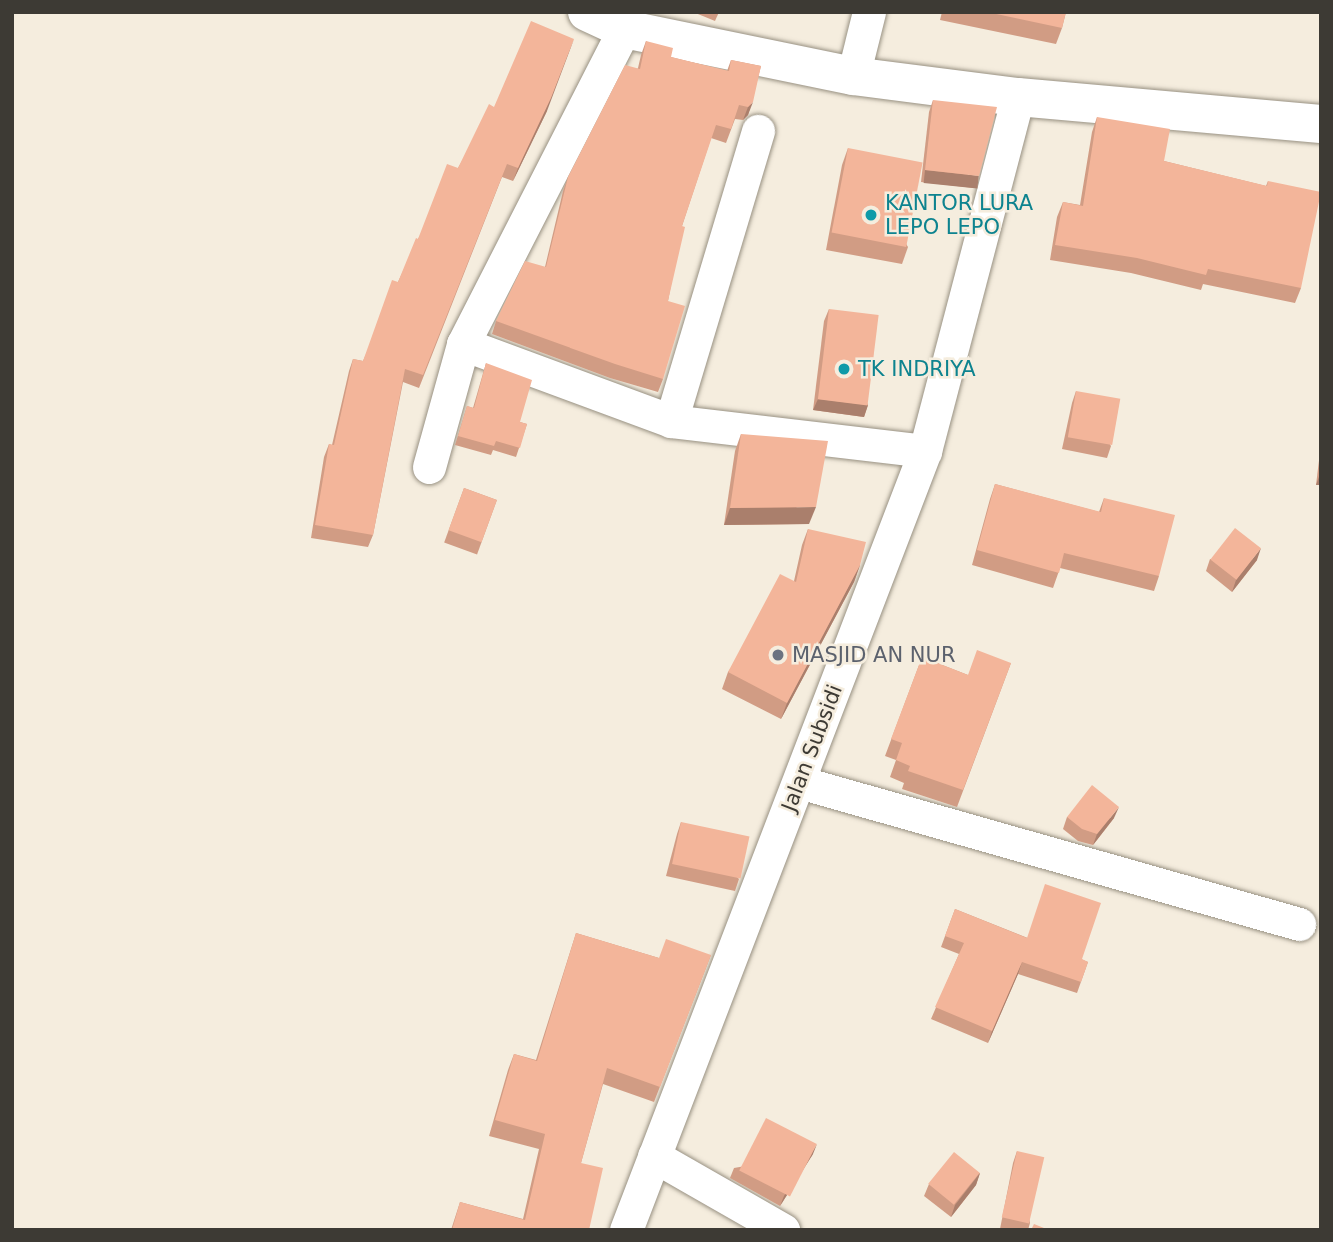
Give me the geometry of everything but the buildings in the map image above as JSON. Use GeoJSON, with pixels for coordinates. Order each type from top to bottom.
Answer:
{"type":"FeatureCollection","features":[{"type":"Feature","properties":{"kind":"street"},"geometry":{"type":"LineString","coordinates":[[587,12],[624,30],[853,76],[1018,97],[1321,124]]}},
{"type":"Feature","properties":{"kind":"street"},"geometry":{"type":"LineString","coordinates":[[853,76],[869,12]]}},
{"type":"Feature","properties":{"kind":"street"},"geometry":{"type":"LineString","coordinates":[[429,467],[463,344],[624,30]]}},
{"type":"Feature","properties":{"kind":"street","name":"Jalan Subsidi"},"geometry":{"type":"LineString","coordinates":[[625,1230],[925,451],[1018,97]]}},
{"type":"Feature","properties":{"kind":"street"},"geometry":{"type":"LineString","coordinates":[[671,421],[758,131]]}},
{"type":"Feature","properties":{"kind":"street"},"geometry":{"type":"LineString","coordinates":[[463,344],[671,421],[925,451]]}},
{"type":"Feature","properties":{"kind":"street"},"geometry":{"type":"LineString","coordinates":[[799,782],[1299,924]]}},
{"type":"Feature","properties":{"kind":"street"},"geometry":{"type":"LineString","coordinates":[[654,1156],[783,1230]]}},
{"type":"Feature","properties":{"kind":"place","name":"KANTOR LURA LEPO LEPO"},"geometry":{"type":"Point","coordinates":[871,215]}},
{"type":"Feature","properties":{"kind":"place","name":"TK INDRIYA"},"geometry":{"type":"Point","coordinates":[844,369]}},
{"type":"Feature","properties":{"kind":"place","name":"MASJID AN NUR"},"geometry":{"type":"Point","coordinates":[778,655]}}]}
